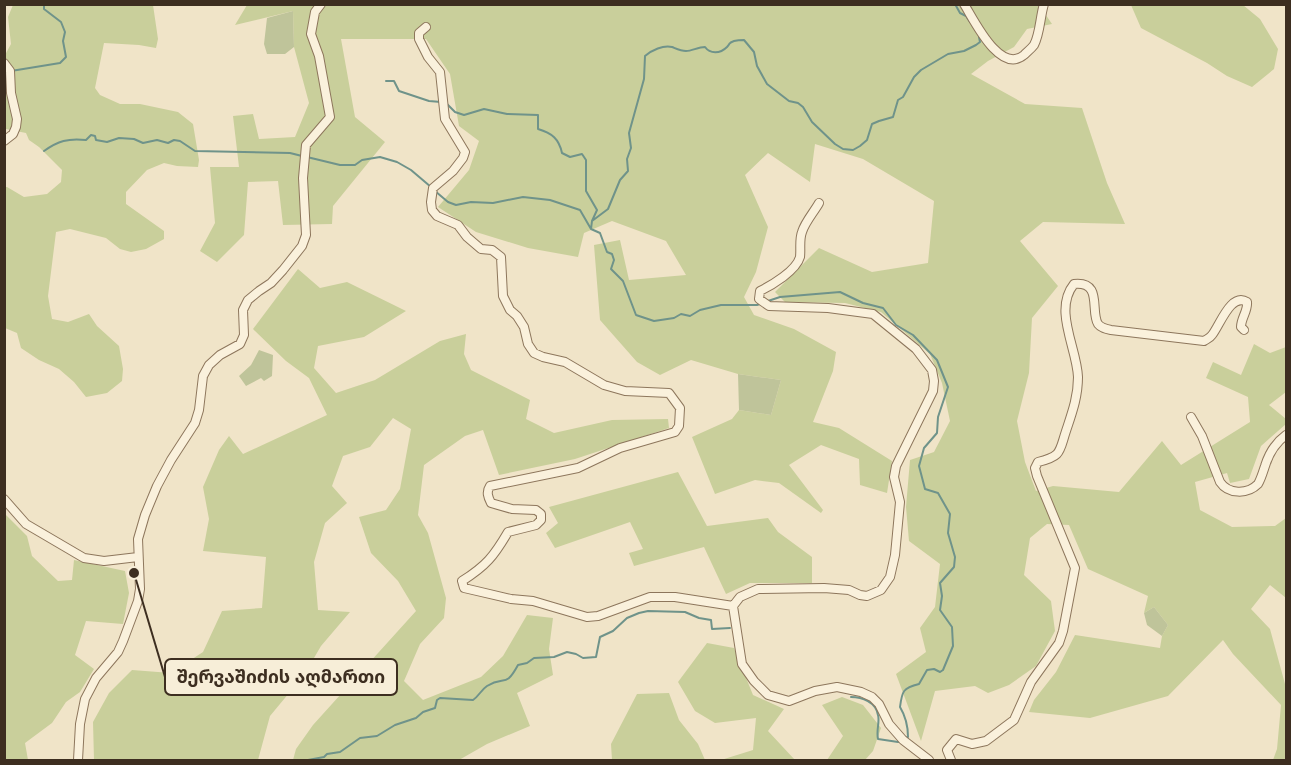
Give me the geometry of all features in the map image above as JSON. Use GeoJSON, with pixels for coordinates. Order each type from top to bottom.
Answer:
{"type":"FeatureCollection","features":[{"type":"Feature","properties":{"kind":"street"},"geometry":{"type":"LineString","coordinates":[[78,760],[80,724],[85,699],[96,678],[118,652],[138,601],[140,529],[157,486],[195,423],[203,376],[209,365],[220,355],[240,344],[244,335],[243,310],[248,300],[271,283],[283,270],[302,246],[306,235],[303,178],[306,145],[330,117],[318,56],[311,34],[315,12],[321,4]]}},
{"type":"Feature","properties":{"kind":"street"},"geometry":{"type":"LineString","coordinates":[[964,4],[990,45],[1003,57],[1015,59],[1033,47],[1044,4]]}},
{"type":"Feature","properties":{"kind":"street"},"geometry":{"type":"LineString","coordinates":[[426,27],[419,33],[419,39],[428,57],[440,72],[445,119],[465,152],[453,171],[433,188],[432,210],[437,216],[459,225],[467,237],[482,249],[492,250],[501,257],[503,296],[510,310],[524,327],[528,344],[534,353],[565,363],[604,385],[625,391],[669,393],[680,408],[679,426],[675,432],[620,448],[578,468],[490,486],[488,497],[491,503],[512,509],[536,510],[541,514],[541,520],[536,525],[508,532],[494,555],[476,572],[462,581],[464,588],[511,599],[534,601],[587,617],[598,616],[650,597],[675,597],[733,606]]}},
{"type":"Feature","properties":{"kind":"street"},"geometry":{"type":"LineString","coordinates":[[4,63],[10,71],[16,119],[13,134],[4,141]]}},
{"type":"Feature","properties":{"kind":"street"},"geometry":{"type":"LineString","coordinates":[[819,203],[802,231],[800,258],[776,282],[760,291],[759,299],[769,306],[828,308],[873,314],[916,349],[932,370],[933,391],[896,466],[894,477],[900,502],[895,555],[890,577],[881,590],[867,596],[849,590],[759,589],[740,597],[733,606],[742,664],[768,695],[789,701],[837,687],[872,697],[879,704],[889,724],[903,740],[928,760]]}},
{"type":"Feature","properties":{"kind":"street"},"geometry":{"type":"LineString","coordinates":[[951,760],[947,750],[956,739],[972,744],[986,741],[1014,720],[1031,682],[1059,643],[1063,632],[1075,568],[1035,468],[1038,462],[1053,458],[1058,454],[1076,404],[1077,366],[1067,330],[1066,303],[1070,289],[1074,284],[1080,283],[1090,289],[1095,299],[1098,324],[1110,330],[1204,341],[1211,336],[1229,308],[1239,299],[1247,302],[1248,307],[1241,324],[1244,330]]}},
{"type":"Feature","properties":{"kind":"street"},"geometry":{"type":"LineString","coordinates":[[1191,417],[1202,436],[1220,482],[1223,487],[1231,491],[1240,492],[1251,489],[1257,484],[1268,456],[1280,440],[1287,435]]}},
{"type":"Feature","properties":{"kind":"street"},"geometry":{"type":"LineString","coordinates":[[4,499],[26,524],[84,558],[104,561],[138,557]]}},
{"type":"Feature","properties":{"kind":"green space"},"geometry":{"type":"Polygon","coordinates":[[[13,5],[153,5],[158,39],[156,48],[104,43],[95,88],[100,95],[120,104],[140,104],[178,112],[193,124],[199,160],[198,167],[164,163],[147,170],[126,192],[126,204],[164,231],[164,239],[146,249],[131,252],[120,249],[106,238],[70,229],[56,232],[48,296],[52,319],[68,322],[89,314],[97,326],[119,346],[123,369],[122,381],[107,393],[86,397],[59,369],[21,348],[17,333],[5,328],[5,187],[24,197],[47,194],[61,182],[62,170],[29,140],[26,133],[5,130],[5,55],[11,44],[8,17],[13,5]]]}},
{"type":"Feature","properties":{"kind":"green space"},"geometry":{"type":"Polygon","coordinates":[[[247,5],[1039,5],[1052,24],[1027,29],[1014,47],[988,61],[971,74],[1025,104],[1082,108],[1107,183],[1125,224],[1043,222],[1020,241],[1058,286],[1032,318],[1029,373],[1017,421],[1025,462],[1036,491],[1053,486],[1119,492],[1162,441],[1181,465],[1250,422],[1248,397],[1206,378],[1213,362],[1241,375],[1254,344],[1270,353],[1286,347],[1286,392],[1269,405],[1286,419],[1286,424],[1261,446],[1249,479],[1230,483],[1227,473],[1195,482],[1200,510],[1232,527],[1275,526],[1286,518],[1286,598],[1270,585],[1251,609],[1270,629],[1286,684],[1286,760],[1273,760],[1277,749],[1281,705],[1233,654],[1223,640],[1168,696],[1090,718],[1029,712],[1034,700],[1056,672],[1075,635],[1160,648],[1162,636],[1168,625],[1154,607],[1144,613],[1148,596],[1088,569],[1069,525],[1047,524],[1030,538],[1024,575],[1051,601],[1055,631],[1036,666],[1009,685],[988,693],[975,686],[935,691],[921,741],[896,674],[926,652],[920,628],[935,607],[940,564],[909,541],[906,507],[910,460],[934,452],[950,421],[942,383],[930,354],[881,312],[845,303],[785,302],[775,292],[819,248],[872,272],[928,263],[934,201],[863,159],[815,144],[810,182],[768,153],[745,175],[768,227],[756,272],[744,297],[754,315],[794,329],[836,352],[833,371],[813,422],[839,428],[892,461],[887,493],[860,485],[859,459],[821,445],[789,465],[823,510],[821,513],[779,483],[755,480],[715,494],[692,437],[732,419],[739,410],[771,415],[781,380],[738,374],[691,360],[660,375],[637,362],[600,320],[594,245],[620,240],[629,280],[686,275],[666,241],[612,221],[584,233],[578,257],[528,248],[476,232],[438,207],[469,170],[479,141],[459,126],[450,74],[426,39],[341,39],[355,117],[385,142],[333,206],[332,224],[283,225],[278,181],[248,182],[244,235],[217,262],[200,251],[215,223],[210,167],[239,167],[233,116],[253,114],[259,139],[295,137],[309,103],[294,47],[293,11],[235,25],[247,5]]]}},
{"type":"Feature","properties":{"kind":"green space"},"geometry":{"type":"Polygon","coordinates":[[[1131,5],[1243,5],[1260,19],[1278,49],[1274,69],[1252,87],[1227,76],[1141,28],[1131,5]]]}},
{"type":"Feature","properties":{"kind":"green space"},"geometry":{"type":"Polygon","coordinates":[[[293,11],[294,47],[285,54],[267,54],[264,44],[267,18],[293,11]]]}},
{"type":"Feature","properties":{"kind":"green space"},"geometry":{"type":"Polygon","coordinates":[[[298,269],[320,288],[347,282],[406,311],[364,337],[318,346],[314,368],[336,393],[375,380],[440,341],[466,334],[464,354],[471,370],[530,400],[526,419],[554,433],[612,420],[668,419],[669,428],[575,459],[499,475],[483,430],[465,436],[424,465],[418,515],[428,533],[446,598],[444,618],[420,644],[404,681],[423,700],[481,677],[503,656],[527,615],[553,618],[549,649],[553,675],[517,693],[530,726],[487,744],[459,760],[293,760],[296,749],[313,725],[416,611],[398,581],[371,553],[359,517],[386,510],[400,489],[411,429],[393,418],[370,447],[343,456],[332,486],[347,503],[325,523],[314,562],[318,610],[350,612],[321,646],[304,675],[270,716],[258,760],[94,760],[93,722],[109,693],[132,670],[171,673],[203,652],[222,611],[262,608],[266,557],[203,551],[209,519],[203,487],[219,450],[229,436],[243,454],[327,415],[309,378],[286,361],[253,329],[298,269]]]}},
{"type":"Feature","properties":{"kind":"green space"},"geometry":{"type":"Polygon","coordinates":[[[259,350],[273,355],[272,376],[264,381],[261,378],[246,386],[239,376],[251,365],[259,350]]]}},
{"type":"Feature","properties":{"kind":"green space"},"geometry":{"type":"Polygon","coordinates":[[[738,374],[781,380],[771,415],[739,410],[738,374]]]}},
{"type":"Feature","properties":{"kind":"green space"},"geometry":{"type":"Polygon","coordinates":[[[678,472],[707,526],[768,518],[778,532],[812,557],[812,583],[750,583],[726,594],[704,547],[634,566],[629,553],[643,549],[630,522],[555,548],[546,533],[558,523],[549,507],[678,472]]]}},
{"type":"Feature","properties":{"kind":"green space"},"geometry":{"type":"Polygon","coordinates":[[[4,513],[27,536],[32,556],[58,581],[72,580],[74,560],[125,571],[129,593],[123,624],[86,621],[75,655],[94,669],[80,692],[66,702],[52,723],[25,743],[28,760],[5,760],[4,513]]]}},
{"type":"Feature","properties":{"kind":"green space"},"geometry":{"type":"Polygon","coordinates":[[[1154,607],[1168,625],[1162,636],[1147,625],[1144,613],[1154,607]]]}},
{"type":"Feature","properties":{"kind":"green space"},"geometry":{"type":"Polygon","coordinates":[[[707,643],[734,648],[753,695],[784,709],[768,731],[795,760],[721,760],[753,750],[756,718],[715,723],[695,711],[678,682],[707,643]]]}},
{"type":"Feature","properties":{"kind":"green space"},"geometry":{"type":"Polygon","coordinates":[[[669,693],[679,720],[698,744],[705,760],[612,760],[611,744],[637,694],[669,693]]]}},
{"type":"Feature","properties":{"kind":"green space"},"geometry":{"type":"Polygon","coordinates":[[[842,697],[863,705],[881,728],[873,751],[865,760],[827,760],[843,736],[822,705],[842,697]]]}},
{"type":"Feature","properties":{"kind":"waterway"},"geometry":{"type":"LineString","coordinates":[[11,71],[60,63],[66,57],[63,41],[65,32],[61,22],[44,9],[44,4]]}},
{"type":"Feature","properties":{"kind":"waterway"},"geometry":{"type":"LineString","coordinates":[[955,4],[960,13],[970,22]]}},
{"type":"Feature","properties":{"kind":"waterway"},"geometry":{"type":"LineString","coordinates":[[591,229],[592,221],[608,209],[620,180],[628,171],[627,159],[631,148],[629,133],[644,79],[645,56],[654,50],[661,47],[672,47],[686,51],[705,47],[712,52],[718,52],[731,42],[744,40],[754,52],[757,66],[767,84],[789,101],[803,107],[812,122],[835,144],[843,149],[853,150],[867,140],[872,124],[893,117],[898,100],[903,97],[914,77],[921,70],[948,54],[964,51],[976,45],[980,42],[979,37]]}},
{"type":"Feature","properties":{"kind":"waterway"},"geometry":{"type":"LineString","coordinates":[[386,81],[394,81],[399,91],[429,101],[441,102]]}},
{"type":"Feature","properties":{"kind":"waterway"},"geometry":{"type":"LineString","coordinates":[[446,103],[455,112],[464,115],[484,109],[507,114],[538,115],[538,129],[554,137],[562,153],[570,157],[582,154],[586,160],[586,191],[597,210],[592,221]]}},
{"type":"Feature","properties":{"kind":"waterway"},"geometry":{"type":"LineString","coordinates":[[44,151],[68,140],[86,140],[91,135],[95,136],[96,140],[107,142],[119,138],[134,139],[143,143],[157,140],[168,143],[174,140],[180,141],[195,151],[290,153],[302,156]]}},
{"type":"Feature","properties":{"kind":"waterway"},"geometry":{"type":"LineString","coordinates":[[307,157],[340,165],[355,165],[362,160],[380,157],[397,162],[411,170],[431,187]]}},
{"type":"Feature","properties":{"kind":"waterway"},"geometry":{"type":"LineString","coordinates":[[435,191],[448,202],[456,205],[471,202],[493,203],[523,197],[550,200],[580,210],[591,229],[600,233],[607,252],[612,254],[614,260],[611,269],[623,281],[636,315],[654,321],[674,318],[681,314],[690,316],[700,310],[721,305],[760,304]]}},
{"type":"Feature","properties":{"kind":"waterway"},"geometry":{"type":"LineString","coordinates":[[768,301],[780,297],[840,292],[863,303],[883,308],[896,325],[913,335],[937,360],[948,387],[938,417],[937,433],[924,448],[919,466],[925,489],[938,493],[950,514],[948,533],[955,557],[954,567],[940,583],[942,596],[940,610],[952,627],[953,646],[943,670],[940,672],[934,669],[927,670],[919,684],[906,689],[903,694],[900,707],[907,725],[908,737],[905,738]]}},
{"type":"Feature","properties":{"kind":"waterway"},"geometry":{"type":"LineString","coordinates":[[308,760],[340,752],[360,738],[377,736],[395,725],[416,718],[423,712],[435,708],[440,698],[473,700],[487,686],[507,679],[518,665],[534,658],[554,657],[567,652],[583,658],[596,657],[600,637],[613,631],[627,618],[639,613],[648,611],[685,612],[711,620],[712,629],[730,628]]}},
{"type":"Feature","properties":{"kind":"waterway"},"geometry":{"type":"LineString","coordinates":[[851,697],[864,699],[877,710],[878,739],[900,741]]}},
{"type":"Feature","properties":{"kind":"place","name":"შერვაშიძის აღმართი"},"geometry":{"type":"Point","coordinates":[134,573]}}]}
